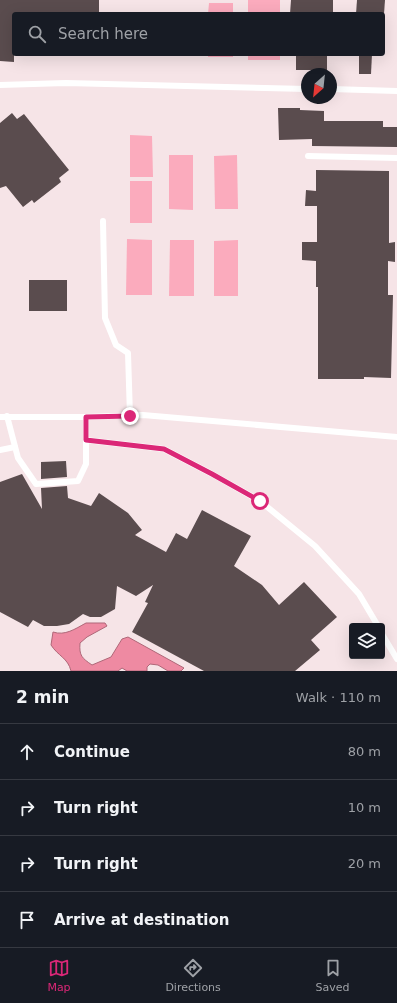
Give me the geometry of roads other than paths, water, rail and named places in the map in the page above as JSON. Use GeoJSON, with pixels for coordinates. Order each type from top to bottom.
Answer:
{"type":"FeatureCollection","features":[{"type":"Feature","properties":{"kind":"lane"},"geometry":{"type":"LineString","coordinates":[[0,85],[66,83],[301,89]]}},
{"type":"Feature","properties":{"kind":"lane"},"geometry":{"type":"LineString","coordinates":[[337,89],[397,91]]}},
{"type":"Feature","properties":{"kind":"lane"},"geometry":{"type":"LineString","coordinates":[[308,156],[397,158]]}},
{"type":"Feature","properties":{"kind":"lane"},"geometry":{"type":"LineString","coordinates":[[103,221],[105,318],[116,345],[128,353],[130,416]]}},
{"type":"Feature","properties":{"kind":"lane"},"geometry":{"type":"LineString","coordinates":[[0,417],[86,417],[143,415],[397,437]]}},
{"type":"Feature","properties":{"kind":"lane"},"geometry":{"type":"LineString","coordinates":[[7,416],[18,458],[36,484],[78,481],[86,464],[86,417]]}},
{"type":"Feature","properties":{"kind":"lane"},"geometry":{"type":"LineString","coordinates":[[86,440],[164,449],[260,501],[315,546],[359,594],[376,623]]}},
{"type":"Feature","properties":{"kind":"lane"},"geometry":{"type":"LineString","coordinates":[[0,450],[15,447]]}},
{"type":"Feature","properties":{"kind":"lane"},"geometry":{"type":"LineString","coordinates":[[385,639],[397,660]]}}]}
